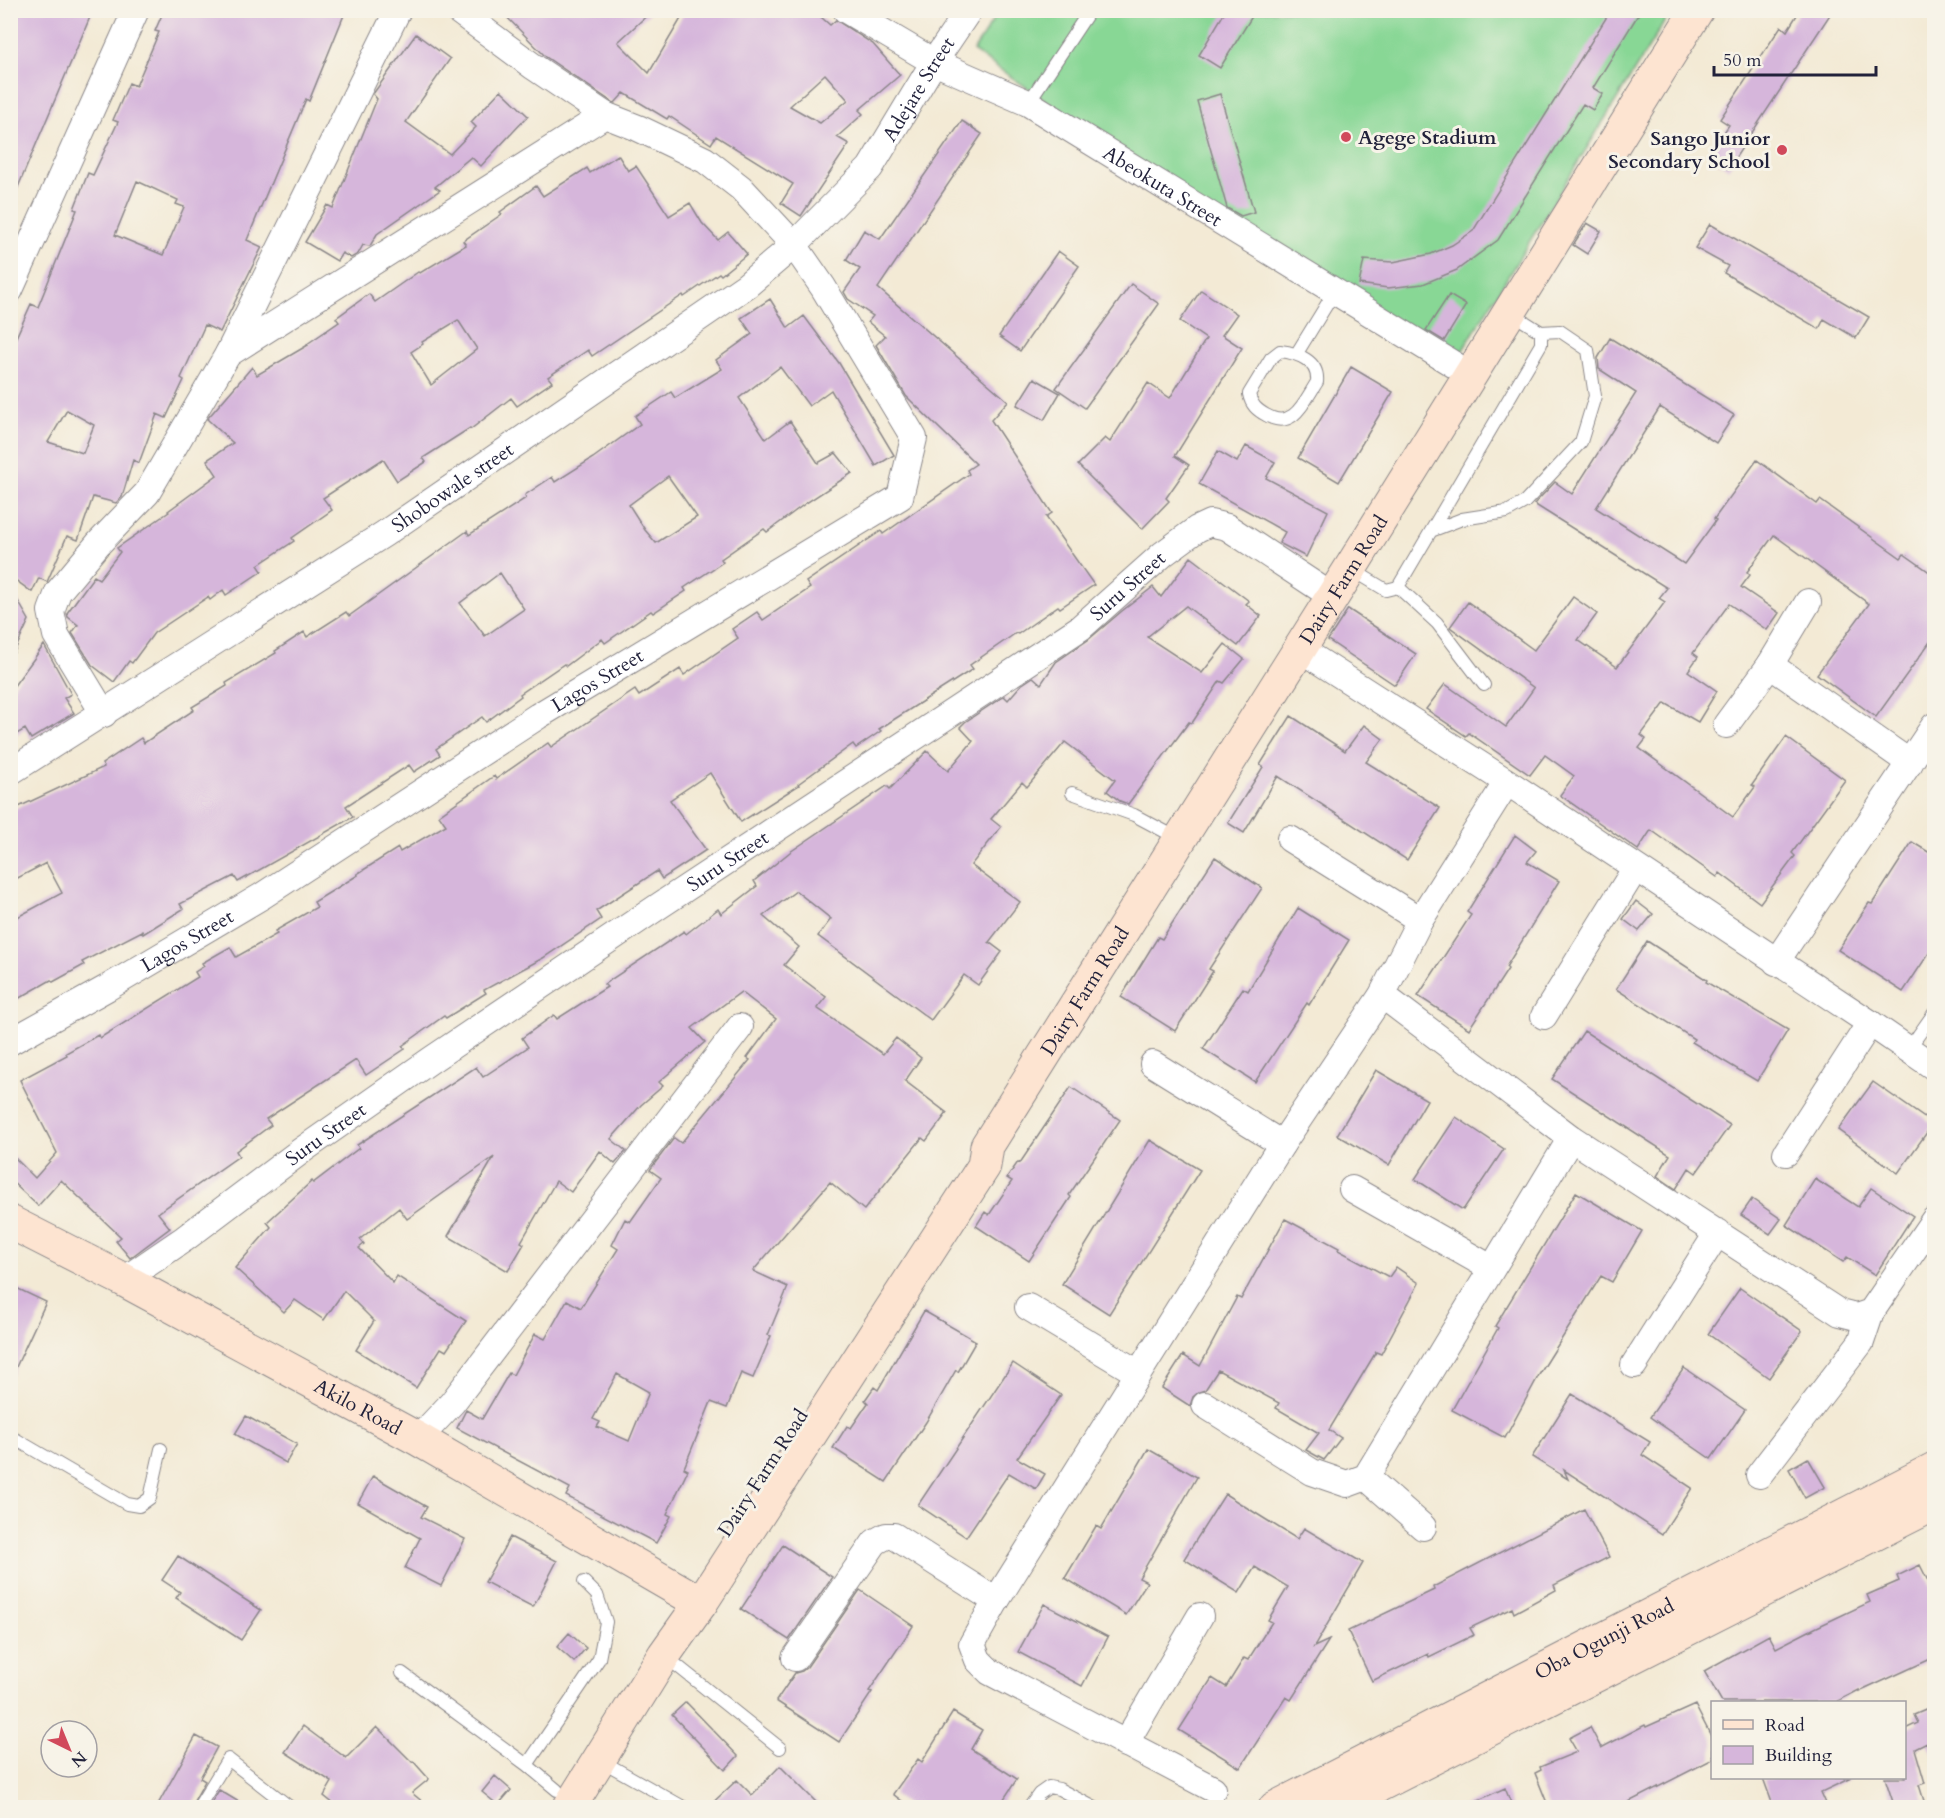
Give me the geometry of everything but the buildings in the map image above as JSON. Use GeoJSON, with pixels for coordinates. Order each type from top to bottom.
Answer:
{"type":"FeatureCollection","features":[{"type":"Feature","properties":{"kind":"main road","name":"Dairy Farm Road"},"geometry":{"type":"LineString","coordinates":[[558,1802],[984,1166],[987,1146],[1333,597],[1697,10]]}},
{"type":"Feature","properties":{"kind":"main road","name":"Akilo Road"},"geometry":{"type":"LineString","coordinates":[[10,1222],[124,1280],[418,1439],[693,1598]]}},
{"type":"Feature","properties":{"kind":"main road","name":"Oba Ogunji Road"},"geometry":{"type":"LineString","coordinates":[[1275,1808],[1935,1469]]}},
{"type":"Feature","properties":{"kind":"main road","name":"Oba Ogunji Road"},"geometry":{"type":"LineString","coordinates":[[1334,1808],[1935,1504]]}},
{"type":"Feature","properties":{"kind":"main road","name":"Dairy Farm Road"},"geometry":{"type":"LineString","coordinates":[[558,1802],[599,1759],[664,1655],[693,1598]]}},
{"type":"Feature","properties":{"kind":"street"},"geometry":{"type":"LineString","coordinates":[[10,290],[136,10]]}},
{"type":"Feature","properties":{"kind":"street"},"geometry":{"type":"LineString","coordinates":[[104,714],[56,636],[51,611],[58,592],[98,544],[147,493],[228,354],[398,10]]}},
{"type":"Feature","properties":{"kind":"street","name":"Lagos Street"},"geometry":{"type":"LineString","coordinates":[[10,1042],[107,988],[262,896],[538,716],[900,497],[914,438],[823,287],[794,245],[762,209],[741,188],[705,160],[638,128],[605,116],[457,10]]}},
{"type":"Feature","properties":{"kind":"street","name":"Abeokuta Street"},"geometry":{"type":"LineString","coordinates":[[846,10],[934,62],[1028,103],[1471,375]]}},
{"type":"Feature","properties":{"kind":"street","name":"Adejare Street"},"geometry":{"type":"LineString","coordinates":[[870,168],[934,62],[969,10]]}},
{"type":"Feature","properties":{"kind":"street"},"geometry":{"type":"LineString","coordinates":[[228,354],[605,116]]}},
{"type":"Feature","properties":{"kind":"street","name":"Shobowale street"},"geometry":{"type":"LineString","coordinates":[[10,772],[384,534],[747,285],[794,245],[870,168]]}},
{"type":"Feature","properties":{"kind":"street","name":"Suru Street"},"geometry":{"type":"LineString","coordinates":[[124,1280],[431,1060],[659,906],[1080,628],[1163,555],[1197,529],[1210,522],[1227,527],[1333,597]]}},
{"type":"Feature","properties":{"kind":"street"},"geometry":{"type":"LineString","coordinates":[[1725,725],[1770,665],[1808,602]]}},
{"type":"Feature","properties":{"kind":"street"},"geometry":{"type":"LineString","coordinates":[[1300,649],[1507,782],[1935,1067]]}},
{"type":"Feature","properties":{"kind":"street"},"geometry":{"type":"LineString","coordinates":[[1770,665],[1910,763]]}},
{"type":"Feature","properties":{"kind":"street"},"geometry":{"type":"LineString","coordinates":[[1776,962],[1935,726]]}},
{"type":"Feature","properties":{"kind":"street"},"geometry":{"type":"LineString","coordinates":[[1213,1789],[990,1672],[978,1660],[972,1644],[996,1601],[1282,1144],[1382,995],[1420,920],[1507,782]]}},
{"type":"Feature","properties":{"kind":"street"},"geometry":{"type":"LineString","coordinates":[[1290,839],[1420,920]]}},
{"type":"Feature","properties":{"kind":"street"},"geometry":{"type":"LineString","coordinates":[[1544,1016],[1635,869]]}},
{"type":"Feature","properties":{"kind":"street"},"geometry":{"type":"LineString","coordinates":[[1382,995],[1571,1138],[1840,1312],[1856,1317],[1871,1312]]}},
{"type":"Feature","properties":{"kind":"street"},"geometry":{"type":"LineString","coordinates":[[1786,1153],[1870,1023]]}},
{"type":"Feature","properties":{"kind":"street"},"geometry":{"type":"LineString","coordinates":[[418,1439],[452,1403],[740,1027]]}},
{"type":"Feature","properties":{"kind":"street"},"geometry":{"type":"LineString","coordinates":[[1153,1064],[1282,1144]]}},
{"type":"Feature","properties":{"kind":"street"},"geometry":{"type":"LineString","coordinates":[[1205,1405],[1312,1472],[1347,1484],[1366,1477],[1571,1138]]}},
{"type":"Feature","properties":{"kind":"street"},"geometry":{"type":"LineString","coordinates":[[1353,1189],[1491,1268]]}},
{"type":"Feature","properties":{"kind":"street"},"geometry":{"type":"LineString","coordinates":[[1759,1475],[1861,1342],[1871,1312],[1935,1220]]}},
{"type":"Feature","properties":{"kind":"street"},"geometry":{"type":"LineString","coordinates":[[1634,1365],[1718,1232]]}},
{"type":"Feature","properties":{"kind":"street"},"geometry":{"type":"LineString","coordinates":[[1028,1307],[1138,1373]]}},
{"type":"Feature","properties":{"kind":"street"},"geometry":{"type":"LineString","coordinates":[[1366,1477],[1423,1527]]}},
{"type":"Feature","properties":{"kind":"street"},"geometry":{"type":"LineString","coordinates":[[795,1658],[860,1562],[876,1542],[886,1536],[894,1536],[996,1601]]}},
{"type":"Feature","properties":{"kind":"street"},"geometry":{"type":"LineString","coordinates":[[1125,1744],[1200,1616]]}},
{"type":"Feature","properties":{"kind":"lane"},"geometry":{"type":"LineString","coordinates":[[1028,103],[1090,10]]}},
{"type":"Feature","properties":{"kind":"lane"},"geometry":{"type":"LineString","coordinates":[[1297,353],[1335,291]]}},
{"type":"Feature","properties":{"kind":"lane"},"geometry":{"type":"LineString","coordinates":[[1431,531],[1462,519],[1508,512],[1526,502],[1581,442],[1594,396],[1588,350],[1560,332],[1541,332],[1510,312]]}},
{"type":"Feature","properties":{"kind":"lane"},"geometry":{"type":"LineString","coordinates":[[1350,569],[1386,590],[1398,587],[1541,344],[1541,332]]}},
{"type":"Feature","properties":{"kind":"lane"},"geometry":{"type":"LineString","coordinates":[[1280,351],[1297,353],[1314,368],[1317,382],[1295,415],[1284,421],[1276,421],[1254,407],[1249,394],[1275,354],[1280,351]]}},
{"type":"Feature","properties":{"kind":"lane"},"geometry":{"type":"LineString","coordinates":[[1398,587],[1437,623],[1484,685]]}},
{"type":"Feature","properties":{"kind":"lane"},"geometry":{"type":"LineString","coordinates":[[1072,794],[1134,815],[1180,839]]}},
{"type":"Feature","properties":{"kind":"lane"},"geometry":{"type":"LineString","coordinates":[[1908,1050],[1935,1013]]}},
{"type":"Feature","properties":{"kind":"lane"},"geometry":{"type":"LineString","coordinates":[[10,1436],[127,1504],[139,1506],[150,1498],[160,1449]]}},
{"type":"Feature","properties":{"kind":"lane"},"geometry":{"type":"LineString","coordinates":[[527,1765],[599,1659],[606,1622],[597,1595],[584,1582]]}},
{"type":"Feature","properties":{"kind":"lane"},"geometry":{"type":"LineString","coordinates":[[664,1655],[780,1748]]}},
{"type":"Feature","properties":{"kind":"lane"},"geometry":{"type":"LineString","coordinates":[[402,1673],[527,1765],[558,1802]]}},
{"type":"Feature","properties":{"kind":"lane"},"geometry":{"type":"LineString","coordinates":[[198,1808],[228,1759],[291,1808]]}},
{"type":"Feature","properties":{"kind":"lane"},"geometry":{"type":"LineString","coordinates":[[599,1759],[685,1808]]}},
{"type":"Feature","properties":{"kind":"lane"},"geometry":{"type":"LineString","coordinates":[[1029,1808],[1039,1794],[1049,1787],[1059,1789],[1095,1808]]}},
{"type":"Feature","properties":{"kind":"green space","name":"Agege Stadium"},"geometry":{"type":"Polygon","coordinates":[[[999,11],[1671,11],[1458,358],[1225,222],[973,51],[999,11]]]}},
{"type":"Feature","properties":{"kind":"place","name":"Agege Stadium"},"geometry":{"type":"Point","coordinates":[1346,137]}},
{"type":"Feature","properties":{"kind":"place","name":"Sango Junior Secondary School"},"geometry":{"type":"Point","coordinates":[1782,150]}}]}
